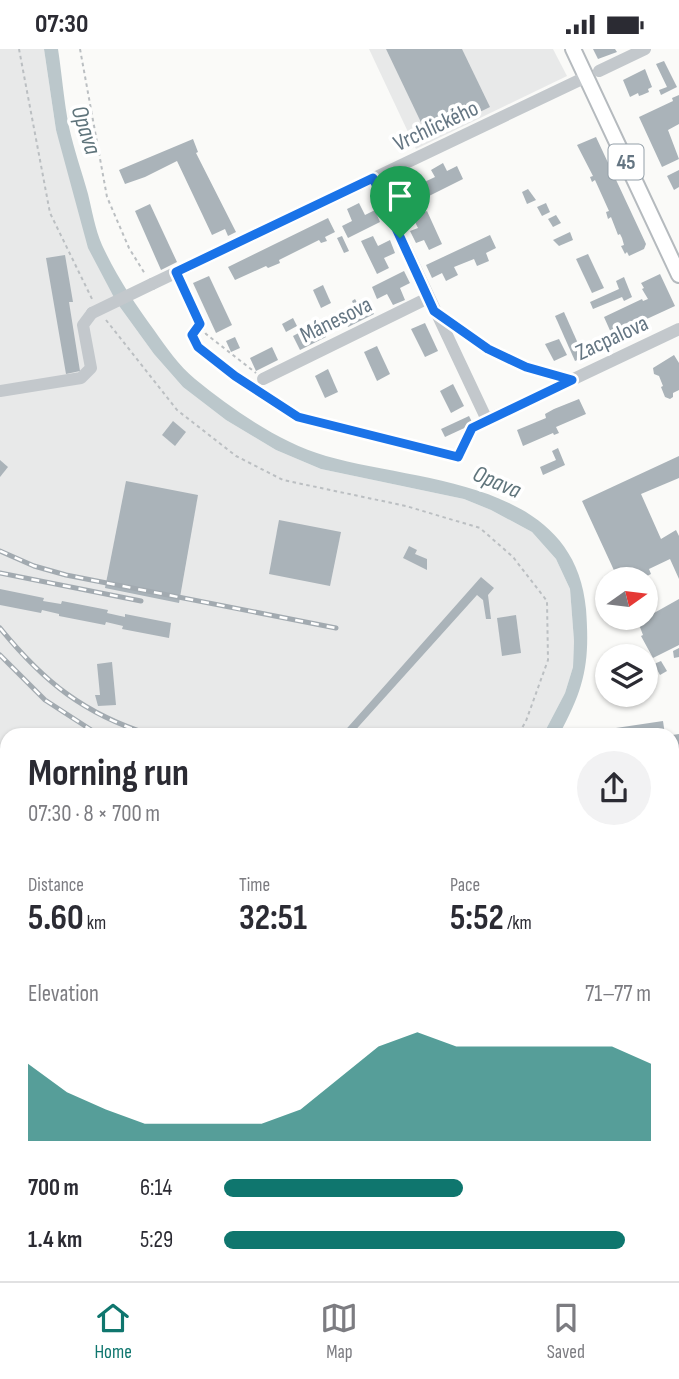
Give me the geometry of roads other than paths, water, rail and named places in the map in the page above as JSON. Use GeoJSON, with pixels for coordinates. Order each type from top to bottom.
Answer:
{"type":"FeatureCollection","features":[{"type":"Feature","properties":{"kind":"main road","name":"45"},"geometry":{"type":"LineString","coordinates":[[573,49],[592,74],[679,275]]}},
{"type":"Feature","properties":{"kind":"street","name":"Vrchlického"},"geometry":{"type":"LineString","coordinates":[[0,391],[81,378],[92,368],[83,325],[96,312],[373,178],[508,108],[645,49]]}},
{"type":"Feature","properties":{"kind":"street"},"geometry":{"type":"LineString","coordinates":[[373,178],[487,420]]}},
{"type":"Feature","properties":{"kind":"street","name":"Mánesova"},"geometry":{"type":"LineString","coordinates":[[263,379],[428,298]]}},
{"type":"Feature","properties":{"kind":"street","name":"Zacpalova"},"geometry":{"type":"LineString","coordinates":[[466,439],[472,428],[487,420],[679,329]]}},
{"type":"Feature","properties":{"kind":"railway"},"geometry":{"type":"LineString","coordinates":[[0,551],[34,566],[66,575],[336,628]]}},
{"type":"Feature","properties":{"kind":"railway"},"geometry":{"type":"LineString","coordinates":[[0,573],[141,601]]}},
{"type":"Feature","properties":{"kind":"railway"},"geometry":{"type":"LineString","coordinates":[[0,628],[33,665],[67,694],[105,717],[130,728]]}},
{"type":"Feature","properties":{"kind":"railway"},"geometry":{"type":"LineString","coordinates":[[0,655],[45,700],[88,728]]}},
{"type":"Feature","properties":{"kind":"water label","name":"Opava"},"geometry":{"type":"Point","coordinates":[86,130]}},
{"type":"Feature","properties":{"kind":"water label","name":"Opava"},"geometry":{"type":"Point","coordinates":[497,482]}}]}
